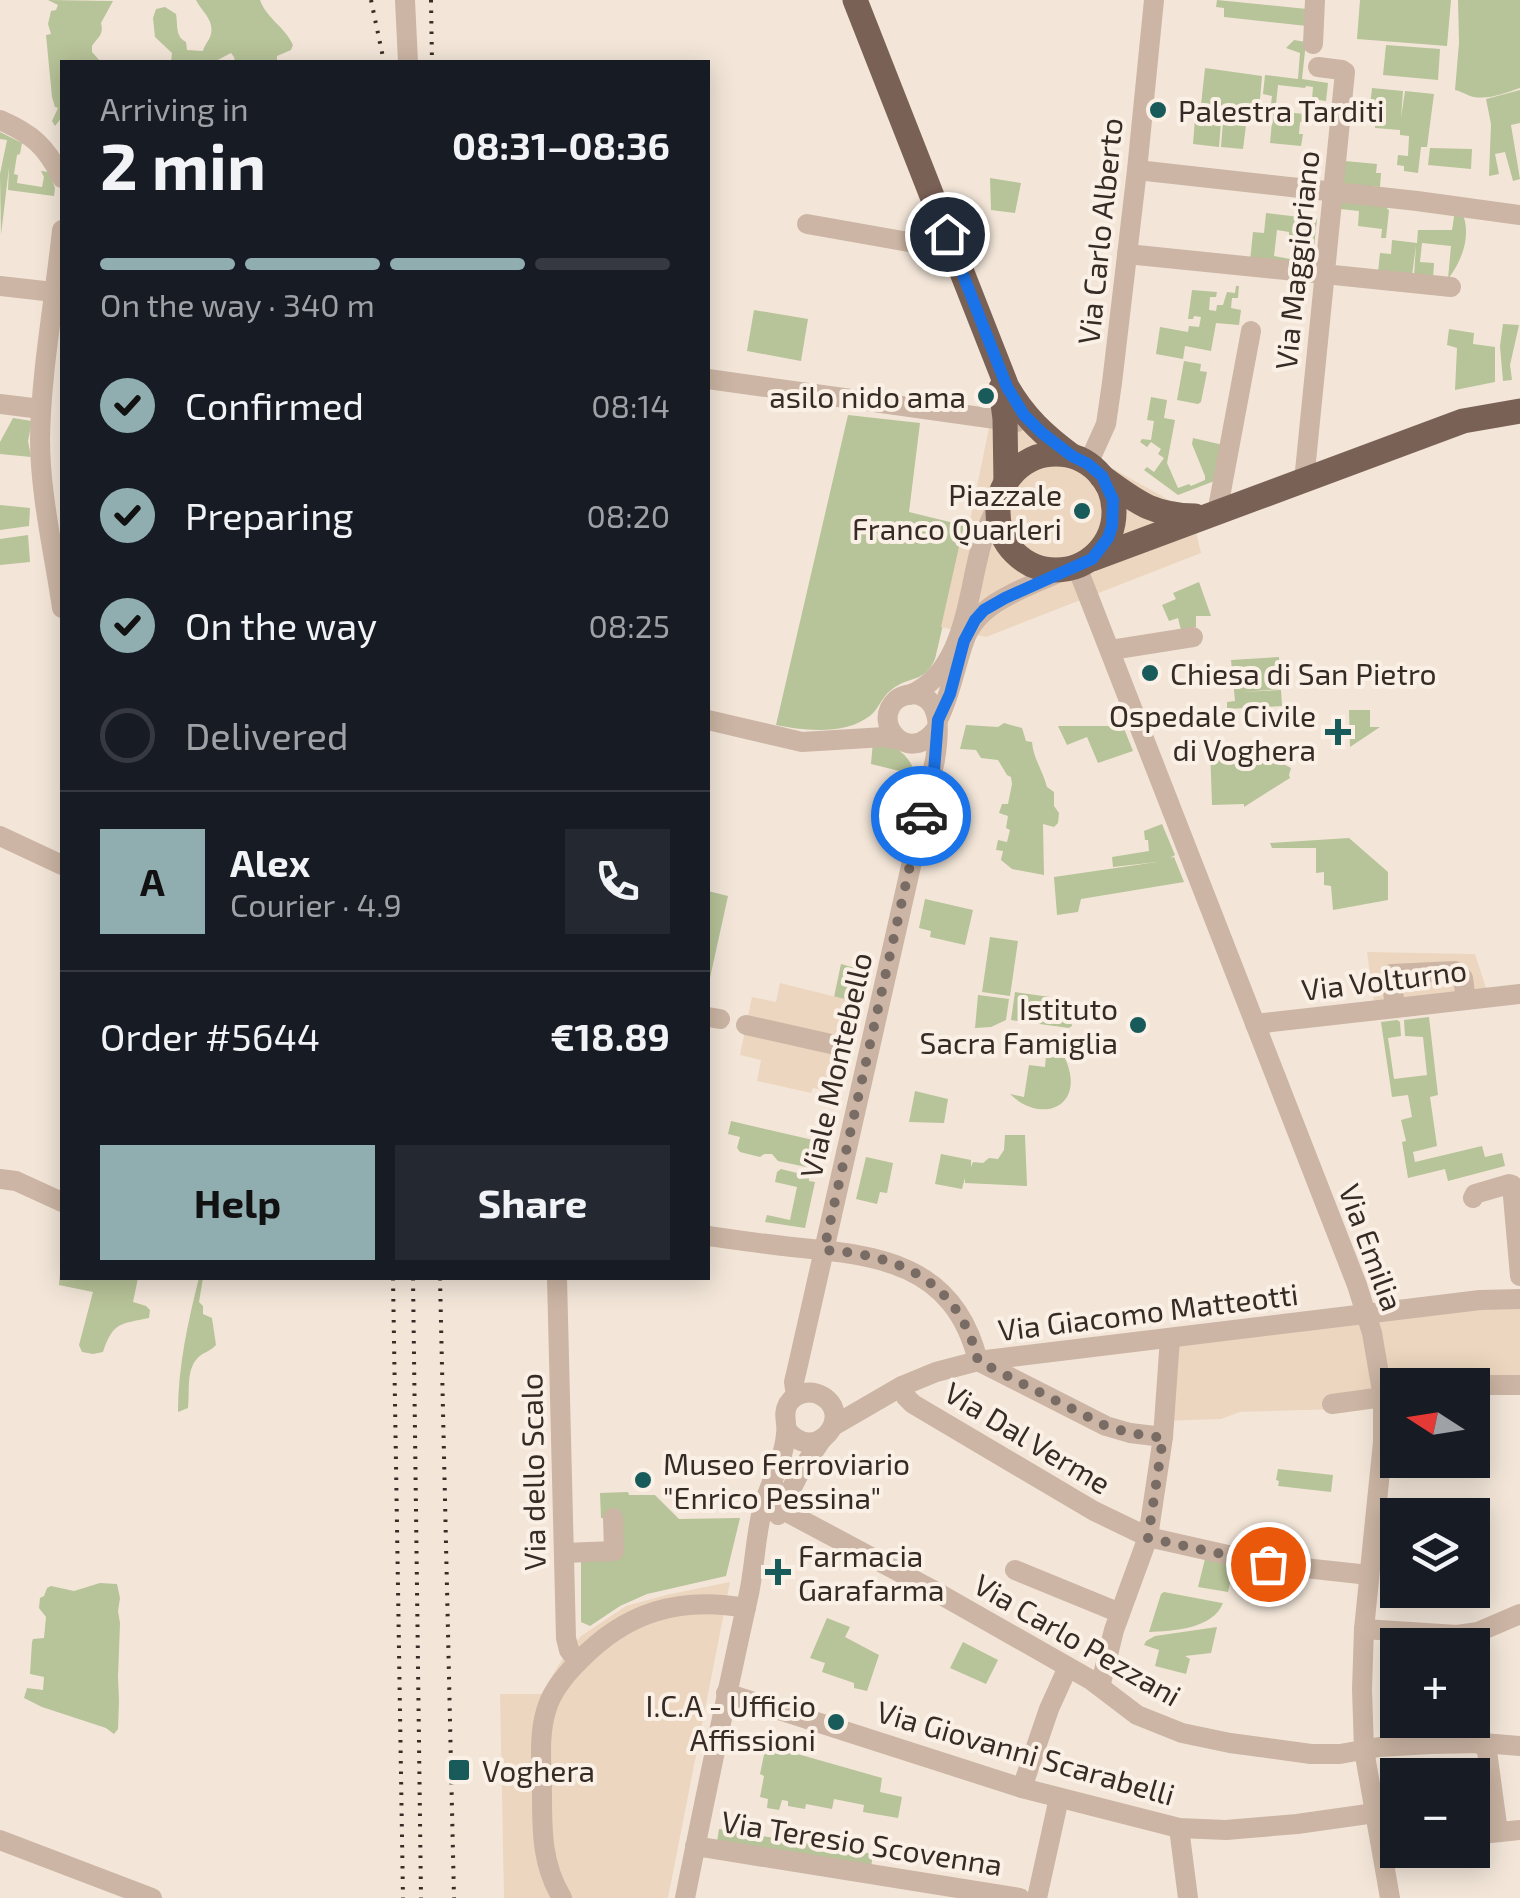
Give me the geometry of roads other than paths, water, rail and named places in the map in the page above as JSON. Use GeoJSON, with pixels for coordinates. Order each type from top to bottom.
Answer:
{"type":"FeatureCollection","features":[{"type":"Feature","properties":{"kind":"main road"},"geometry":{"type":"LineString","coordinates":[[855,0],[1016,403],[1042,433],[1154,512],[1214,515]]}},
{"type":"Feature","properties":{"kind":"main road"},"geometry":{"type":"LineString","coordinates":[[995,358],[1006,419],[998,519],[1009,548],[1020,559],[1049,570],[1078,565],[1463,421],[1520,412]]}},
{"type":"Feature","properties":{"kind":"main road"},"geometry":{"type":"LineString","coordinates":[[1401,444],[1441,420],[1493,405],[1520,402]]}},
{"type":"Feature","properties":{"kind":"main road"},"geometry":{"type":"LineString","coordinates":[[1002,493],[1020,466],[1039,456],[1062,454],[1088,466],[1109,488],[1114,513],[1108,538],[1078,565]]}},
{"type":"Feature","properties":{"kind":"street"},"geometry":{"type":"LineString","coordinates":[[405,0],[408,60]]}},
{"type":"Feature","properties":{"kind":"street","name":"Via Carlo Alberto"},"geometry":{"type":"LineString","coordinates":[[1088,466],[1106,424],[1154,0]]}},
{"type":"Feature","properties":{"kind":"street"},"geometry":{"type":"LineString","coordinates":[[1313,44],[1315,0]]}},
{"type":"Feature","properties":{"kind":"street","name":"Via Maggioriano"},"geometry":{"type":"LineString","coordinates":[[1304,481],[1345,72],[1318,67]]}},
{"type":"Feature","properties":{"kind":"street"},"geometry":{"type":"LineString","coordinates":[[0,120],[37,140],[60,174]]}},
{"type":"Feature","properties":{"kind":"street"},"geometry":{"type":"LineString","coordinates":[[1137,170],[1520,215]]}},
{"type":"Feature","properties":{"kind":"street"},"geometry":{"type":"LineString","coordinates":[[808,224],[920,244],[947,234]]}},
{"type":"Feature","properties":{"kind":"street"},"geometry":{"type":"LineString","coordinates":[[1128,254],[1450,288]]}},
{"type":"Feature","properties":{"kind":"street"},"geometry":{"type":"LineString","coordinates":[[0,286],[59,292],[41,409],[42,476],[60,595]]}},
{"type":"Feature","properties":{"kind":"street"},"geometry":{"type":"LineString","coordinates":[[1214,515],[1251,331]]}},
{"type":"Feature","properties":{"kind":"street"},"geometry":{"type":"LineString","coordinates":[[710,378],[1006,419],[1042,433]]}},
{"type":"Feature","properties":{"kind":"street"},"geometry":{"type":"LineString","coordinates":[[0,404],[41,409]]}},
{"type":"Feature","properties":{"kind":"street"},"geometry":{"type":"LineString","coordinates":[[830,742],[869,727],[889,713],[896,700],[934,678],[948,660],[983,541],[1002,493]]}},
{"type":"Feature","properties":{"kind":"street","name":"Via Emilia"},"geometry":{"type":"LineString","coordinates":[[1078,565],[1368,1315],[1382,1368]]}},
{"type":"Feature","properties":{"kind":"street","name":"Viale Montebello"},"geometry":{"type":"LineString","coordinates":[[811,1395],[799,1360],[935,760],[937,724],[950,694],[964,641],[975,620],[994,604],[1078,565]]}},
{"type":"Feature","properties":{"kind":"street"},"geometry":{"type":"LineString","coordinates":[[1111,650],[1193,637]]}},
{"type":"Feature","properties":{"kind":"street"},"geometry":{"type":"LineString","coordinates":[[710,720],[793,741],[928,739],[937,724],[937,712],[929,700],[909,694]]}},
{"type":"Feature","properties":{"kind":"street"},"geometry":{"type":"LineString","coordinates":[[889,713],[890,728],[922,759],[927,788]]}},
{"type":"Feature","properties":{"kind":"street"},"geometry":{"type":"LineString","coordinates":[[0,836],[60,863]]}},
{"type":"Feature","properties":{"kind":"street"},"geometry":{"type":"LineString","coordinates":[[1395,1008],[1391,974],[1455,971],[1463,978],[1466,1000]]}},
{"type":"Feature","properties":{"kind":"street","name":"Via Volturno"},"geometry":{"type":"LineString","coordinates":[[1255,1024],[1520,994]]}},
{"type":"Feature","properties":{"kind":"street"},"geometry":{"type":"LineString","coordinates":[[746,1025],[830,1044]]}},
{"type":"Feature","properties":{"kind":"street"},"geometry":{"type":"LineString","coordinates":[[0,1179],[60,1201]]}},
{"type":"Feature","properties":{"kind":"street"},"geometry":{"type":"LineString","coordinates":[[1473,1198],[1475,1194],[1512,1185],[1520,1276]]}},
{"type":"Feature","properties":{"kind":"street"},"geometry":{"type":"LineString","coordinates":[[710,1236],[892,1262],[928,1280],[956,1307],[978,1361],[1106,1426],[1163,1438]]}},
{"type":"Feature","properties":{"kind":"street","name":"Via dello Scalo"},"geometry":{"type":"LineString","coordinates":[[556,1280],[566,1638],[578,1662]]}},
{"type":"Feature","properties":{"kind":"street","name":"Via Giacomo Matteotti"},"geometry":{"type":"LineString","coordinates":[[754,1572],[780,1509],[827,1433],[882,1396],[944,1370],[978,1361],[1480,1300],[1520,1299]]}},
{"type":"Feature","properties":{"kind":"street"},"geometry":{"type":"LineString","coordinates":[[1098,1685],[1148,1538],[1163,1438],[1170,1338]]}},
{"type":"Feature","properties":{"kind":"street"},"geometry":{"type":"LineString","coordinates":[[1490,1385],[1520,1385]]}},
{"type":"Feature","properties":{"kind":"street","name":"Via Dal Verme"},"geometry":{"type":"LineString","coordinates":[[902,1386],[912,1404],[1116,1524],[1148,1538],[1268,1564],[1369,1575]]}},
{"type":"Feature","properties":{"kind":"street"},"geometry":{"type":"LineString","coordinates":[[788,1430],[803,1442],[827,1433],[833,1410],[811,1395]]}},
{"type":"Feature","properties":{"kind":"street","name":"Via Giacomo Matteotti"},"geometry":{"type":"LineString","coordinates":[[685,1898],[754,1572],[762,1511],[788,1430],[786,1408],[811,1395],[853,1401],[882,1396]]}},
{"type":"Feature","properties":{"kind":"street"},"geometry":{"type":"LineString","coordinates":[[1332,1404],[1380,1397]]}},
{"type":"Feature","properties":{"kind":"street","name":"Via Emilia"},"geometry":{"type":"LineString","coordinates":[[1380,1470],[1362,1689],[1364,1750],[1380,1825]]}},
{"type":"Feature","properties":{"kind":"street"},"geometry":{"type":"LineString","coordinates":[[772,1480],[780,1509]]}},
{"type":"Feature","properties":{"kind":"street","name":"Via Carlo Pezzani"},"geometry":{"type":"LineString","coordinates":[[780,1509],[1068,1666],[1137,1715],[1194,1736],[1310,1754],[1483,1743],[1520,1746]]}},
{"type":"Feature","properties":{"kind":"street"},"geometry":{"type":"LineString","coordinates":[[564,1553],[614,1552],[613,1518]]}},
{"type":"Feature","properties":{"kind":"street"},"geometry":{"type":"LineString","coordinates":[[1016,1570],[1120,1612]]}},
{"type":"Feature","properties":{"kind":"street"},"geometry":{"type":"LineString","coordinates":[[562,1898],[552,1880],[543,1846],[542,1729],[550,1700],[593,1646],[641,1615],[690,1605],[746,1608]]}},
{"type":"Feature","properties":{"kind":"street"},"geometry":{"type":"LineString","coordinates":[[1489,1628],[1520,1614]]}},
{"type":"Feature","properties":{"kind":"street"},"geometry":{"type":"LineString","coordinates":[[1364,1629],[1380,1630]]}},
{"type":"Feature","properties":{"kind":"street"},"geometry":{"type":"LineString","coordinates":[[1022,1788],[1068,1666]]}},
{"type":"Feature","properties":{"kind":"street","name":"Via Giovanni Scarabelli"},"geometry":{"type":"LineString","coordinates":[[726,1693],[1022,1788],[1179,1828],[1226,1830],[1375,1813]]}},
{"type":"Feature","properties":{"kind":"street"},"geometry":{"type":"LineString","coordinates":[[1479,1738],[1486,1751],[1498,1832]]}},
{"type":"Feature","properties":{"kind":"street"},"geometry":{"type":"LineString","coordinates":[[1037,1898],[1059,1798]]}},
{"type":"Feature","properties":{"kind":"street"},"geometry":{"type":"LineString","coordinates":[[1179,1828],[1188,1898]]}},
{"type":"Feature","properties":{"kind":"street"},"geometry":{"type":"LineString","coordinates":[[1490,1833],[1520,1830]]}},
{"type":"Feature","properties":{"kind":"street"},"geometry":{"type":"LineString","coordinates":[[0,1840],[152,1898]]}},
{"type":"Feature","properties":{"kind":"street","name":"Via Teresio Scovenna"},"geometry":{"type":"LineString","coordinates":[[695,1846],[1020,1898]]}},
{"type":"Feature","properties":{"kind":"street","name":"Via Emilia"},"geometry":{"type":"LineString","coordinates":[[1389,1868],[1390,1898]]}},
{"type":"Feature","properties":{"kind":"railway"},"geometry":{"type":"LineString","coordinates":[[371,0],[384,60]]}},
{"type":"Feature","properties":{"kind":"railway"},"geometry":{"type":"LineString","coordinates":[[431,0],[432,60]]}},
{"type":"Feature","properties":{"kind":"railway"},"geometry":{"type":"LineString","coordinates":[[393,1280],[403,1898]]}},
{"type":"Feature","properties":{"kind":"railway"},"geometry":{"type":"LineString","coordinates":[[413,1280],[421,1898]]}},
{"type":"Feature","properties":{"kind":"railway"},"geometry":{"type":"LineString","coordinates":[[440,1280],[454,1898]]}},
{"type":"Feature","properties":{"kind":"place","name":"Palestra Tarditi"},"geometry":{"type":"Point","coordinates":[1158,110]}},
{"type":"Feature","properties":{"kind":"place","name":"asilo nido ama"},"geometry":{"type":"Point","coordinates":[986,396]}},
{"type":"Feature","properties":{"kind":"place","name":"Piazzale Franco Quarleri"},"geometry":{"type":"Point","coordinates":[1082,511]}},
{"type":"Feature","properties":{"kind":"place","name":"Chiesa di San Pietro"},"geometry":{"type":"Point","coordinates":[1150,673]}},
{"type":"Feature","properties":{"kind":"place","name":"Ospedale Civile di Voghera"},"geometry":{"type":"Point","coordinates":[1338,732]}},
{"type":"Feature","properties":{"kind":"place","name":"Istituto Sacra Famiglia"},"geometry":{"type":"Point","coordinates":[1138,1025]}},
{"type":"Feature","properties":{"kind":"place","name":"Museo Ferroviario \"Enrico Pessina\""},"geometry":{"type":"Point","coordinates":[643,1480]}},
{"type":"Feature","properties":{"kind":"place","name":"Farmacia Garafarma"},"geometry":{"type":"Point","coordinates":[778,1572]}},
{"type":"Feature","properties":{"kind":"place","name":"I.C.A - Ufficio Affissioni"},"geometry":{"type":"Point","coordinates":[836,1722]}},
{"type":"Feature","properties":{"kind":"place","name":"Voghera"},"geometry":{"type":"Point","coordinates":[459,1770]}}]}
